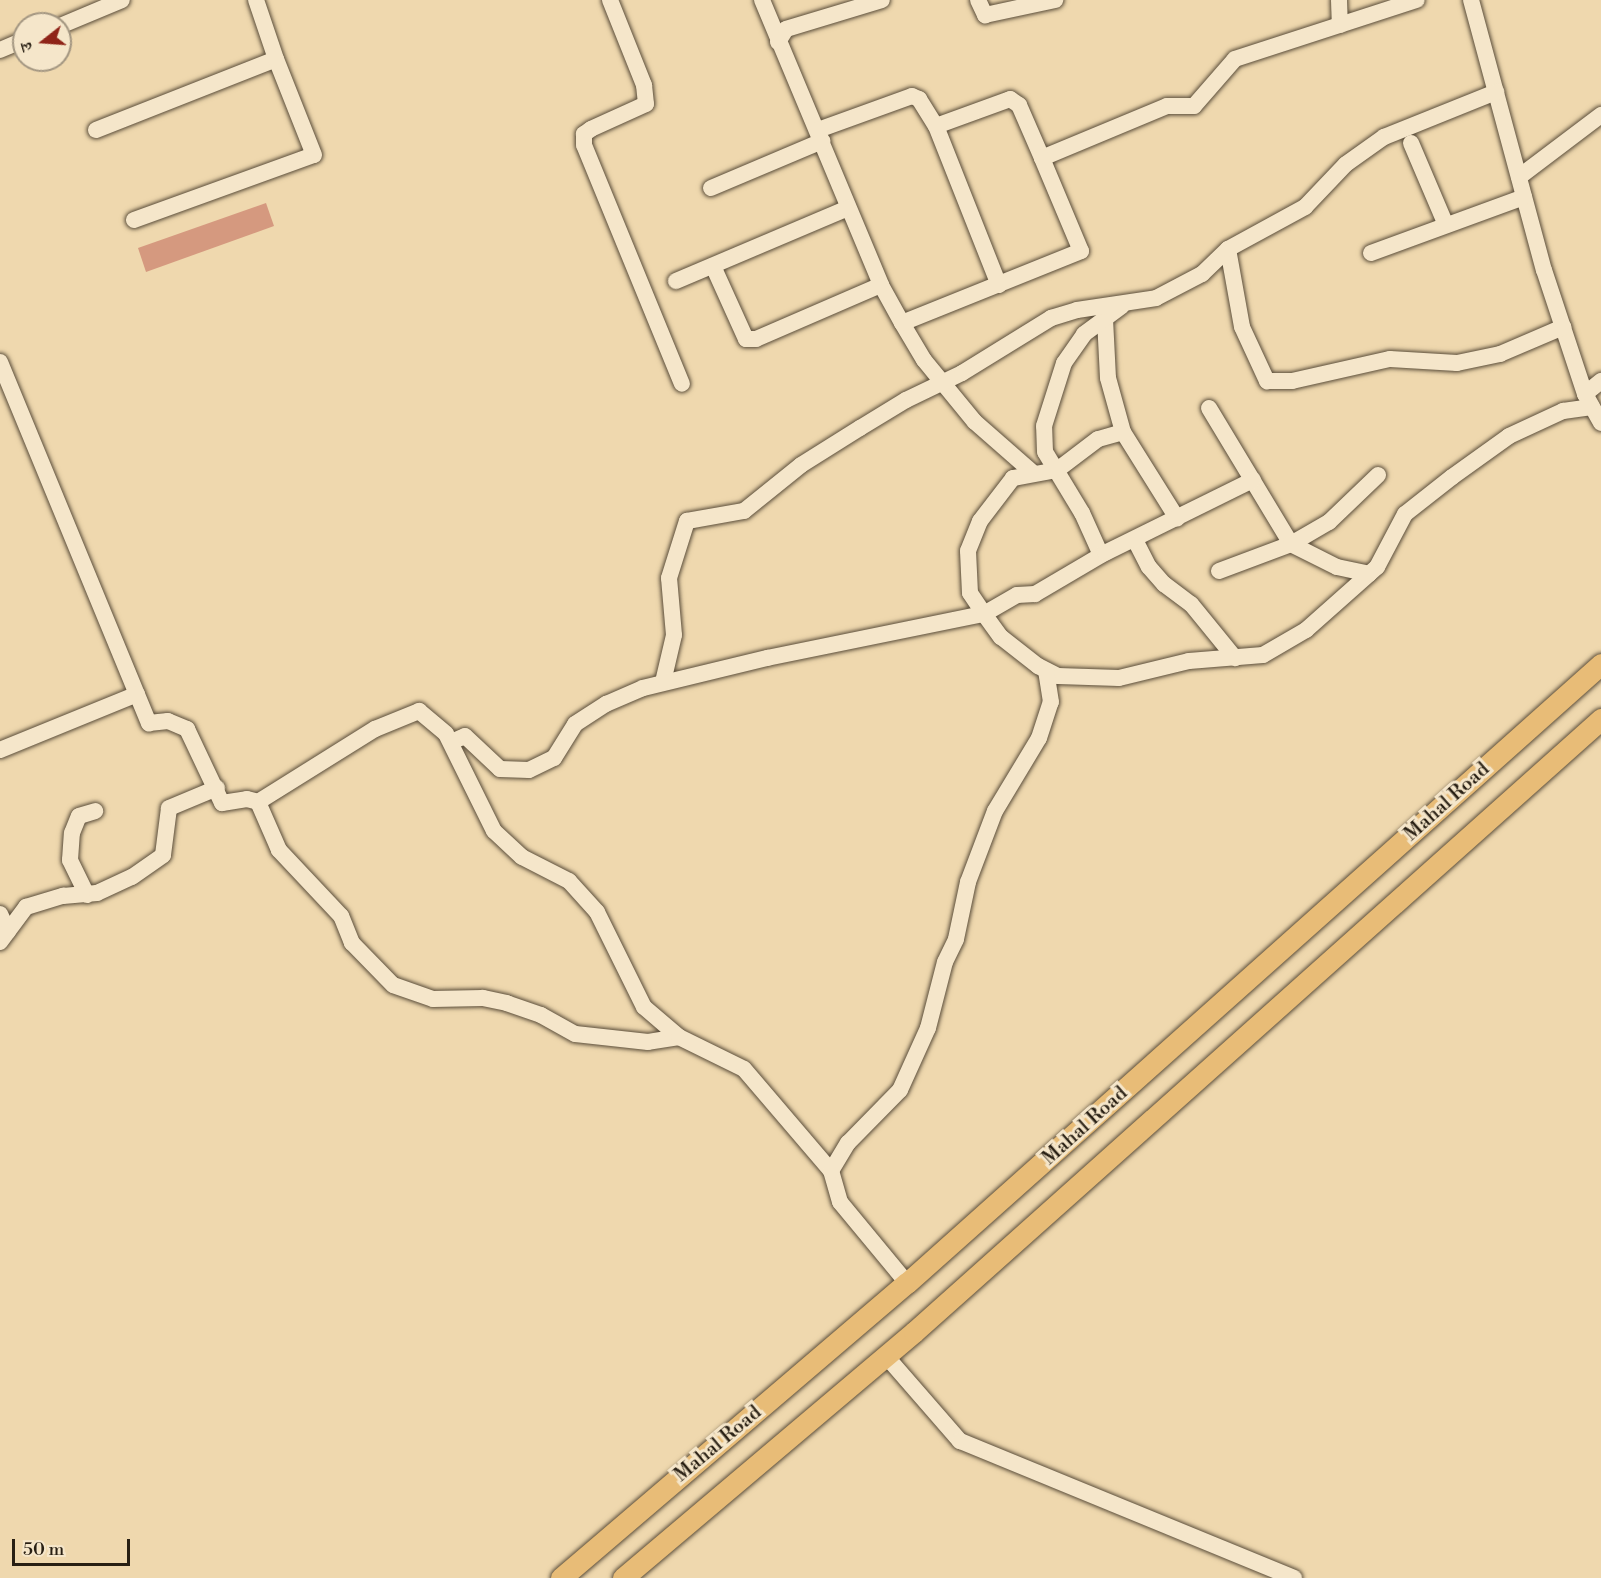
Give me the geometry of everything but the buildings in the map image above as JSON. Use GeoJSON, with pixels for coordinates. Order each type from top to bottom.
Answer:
{"type":"FeatureCollection","features":[{"type":"Feature","properties":{"kind":"main road","name":"Mahal Road"},"geometry":{"type":"LineString","coordinates":[[561,1578],[907,1283],[1601,664]]}},
{"type":"Feature","properties":{"kind":"main road","name":"Mahal Road"},"geometry":{"type":"LineString","coordinates":[[623,1578],[886,1356],[1601,719]]}},
{"type":"Feature","properties":{"kind":"street"},"geometry":{"type":"LineString","coordinates":[[72,21],[122,0]]}},
{"type":"Feature","properties":{"kind":"street"},"geometry":{"type":"LineString","coordinates":[[134,220],[314,155],[276,59],[256,0]]}},
{"type":"Feature","properties":{"kind":"street"},"geometry":{"type":"LineString","coordinates":[[610,0],[644,85],[646,104],[591,129],[584,134],[585,145],[682,384]]}},
{"type":"Feature","properties":{"kind":"street"},"geometry":{"type":"LineString","coordinates":[[762,0],[881,285],[941,383],[975,422],[1034,473]]}},
{"type":"Feature","properties":{"kind":"street"},"geometry":{"type":"LineString","coordinates":[[778,42],[786,29],[882,0]]}},
{"type":"Feature","properties":{"kind":"street"},"geometry":{"type":"LineString","coordinates":[[978,0],[985,15],[1055,0]]}},
{"type":"Feature","properties":{"kind":"street"},"geometry":{"type":"LineString","coordinates":[[1339,0],[1340,25]]}},
{"type":"Feature","properties":{"kind":"street"},"geometry":{"type":"LineString","coordinates":[[1042,158],[1167,106],[1194,106],[1235,59],[1417,0]]}},
{"type":"Feature","properties":{"kind":"street"},"geometry":{"type":"LineString","coordinates":[[1475,2],[1524,196],[1563,327],[1588,401],[1601,423]]}},
{"type":"Feature","properties":{"kind":"street"},"geometry":{"type":"LineString","coordinates":[[96,130],[276,59]]}},
{"type":"Feature","properties":{"kind":"street"},"geometry":{"type":"LineString","coordinates":[[663,682],[674,635],[669,578],[687,521],[744,510],[801,465],[906,400],[941,383],[1051,318],[1156,298],[1202,274],[1228,249],[1305,207],[1346,164],[1384,137],[1496,92]]}},
{"type":"Feature","properties":{"kind":"street"},"geometry":{"type":"LineString","coordinates":[[711,188],[820,136],[912,96],[919,99],[936,126],[999,285]]}},
{"type":"Feature","properties":{"kind":"street"},"geometry":{"type":"LineString","coordinates":[[903,323],[1081,251],[1018,105],[1010,99],[936,126]]}},
{"type":"Feature","properties":{"kind":"street"},"geometry":{"type":"LineString","coordinates":[[1519,177],[1601,115]]}},
{"type":"Feature","properties":{"kind":"street"},"geometry":{"type":"LineString","coordinates":[[1412,143],[1446,225]]}},
{"type":"Feature","properties":{"kind":"street"},"geometry":{"type":"LineString","coordinates":[[1371,253],[1524,196]]}},
{"type":"Feature","properties":{"kind":"street"},"geometry":{"type":"LineString","coordinates":[[676,281],[848,208]]}},
{"type":"Feature","properties":{"kind":"street"},"geometry":{"type":"LineString","coordinates":[[1228,249],[1242,327],[1267,381],[1292,381],[1390,360],[1457,363],[1500,354],[1563,327]]}},
{"type":"Feature","properties":{"kind":"street"},"geometry":{"type":"LineString","coordinates":[[713,266],[746,339],[756,339],[881,285]]}},
{"type":"Feature","properties":{"kind":"street"},"geometry":{"type":"LineString","coordinates":[[1101,555],[1057,470],[1045,453],[1044,426],[1050,400],[1070,353],[1083,334],[1125,303]]}},
{"type":"Feature","properties":{"kind":"street"},"geometry":{"type":"LineString","coordinates":[[1105,319],[1108,378],[1124,432],[1177,518]]}},
{"type":"Feature","properties":{"kind":"street"},"geometry":{"type":"LineString","coordinates":[[0,362],[149,723],[168,721],[188,729],[222,803],[247,799],[258,802],[375,729],[419,711],[451,742],[494,831],[522,856],[569,881],[603,922],[644,1007],[679,1036],[744,1069],[831,1171],[840,1202],[907,1283]]}},
{"type":"Feature","properties":{"kind":"street"},"geometry":{"type":"LineString","coordinates":[[1124,432],[1098,439],[1057,470],[1013,478],[980,520],[968,550],[970,593],[1000,637],[1046,670],[1058,675],[1119,678],[1159,666],[1263,655],[1306,630],[1377,567],[1405,514],[1509,436],[1588,401],[1601,381]]}},
{"type":"Feature","properties":{"kind":"street"},"geometry":{"type":"LineString","coordinates":[[1209,408],[1291,544],[1337,567],[1369,574]]}},
{"type":"Feature","properties":{"kind":"street"},"geometry":{"type":"LineString","coordinates":[[1219,571],[1291,544],[1329,522],[1378,475]]}},
{"type":"Feature","properties":{"kind":"street"},"geometry":{"type":"LineString","coordinates":[[451,742],[465,736],[500,769],[529,770],[554,758],[575,724],[606,704],[663,682],[984,614],[1017,595],[1035,594],[1101,555],[1253,480]]}},
{"type":"Feature","properties":{"kind":"street"},"geometry":{"type":"LineString","coordinates":[[1135,540],[1149,567],[1164,584],[1191,604],[1235,658]]}},
{"type":"Feature","properties":{"kind":"street"},"geometry":{"type":"LineString","coordinates":[[831,1171],[848,1143],[900,1090],[928,1028],[945,962],[957,939],[968,882],[996,812],[1039,738],[1051,702],[1046,670]]}},
{"type":"Feature","properties":{"kind":"street"},"geometry":{"type":"LineString","coordinates":[[0,750],[137,694]]}},
{"type":"Feature","properties":{"kind":"street"},"geometry":{"type":"LineString","coordinates":[[4,936],[26,907],[87,895],[118,886],[164,855],[169,808],[216,788]]}},
{"type":"Feature","properties":{"kind":"street"},"geometry":{"type":"LineString","coordinates":[[258,802],[279,850],[342,916],[352,943],[393,985],[434,999],[483,998],[507,1003],[541,1015],[575,1034],[648,1042],[679,1036]]}},
{"type":"Feature","properties":{"kind":"street"},"geometry":{"type":"LineString","coordinates":[[87,895],[70,861],[72,833],[80,816],[95,812]]}},
{"type":"Feature","properties":{"kind":"street"},"geometry":{"type":"LineString","coordinates":[[0,914],[4,936]]}},
{"type":"Feature","properties":{"kind":"street"},"geometry":{"type":"LineString","coordinates":[[886,1356],[960,1441],[1294,1578]]}}]}
